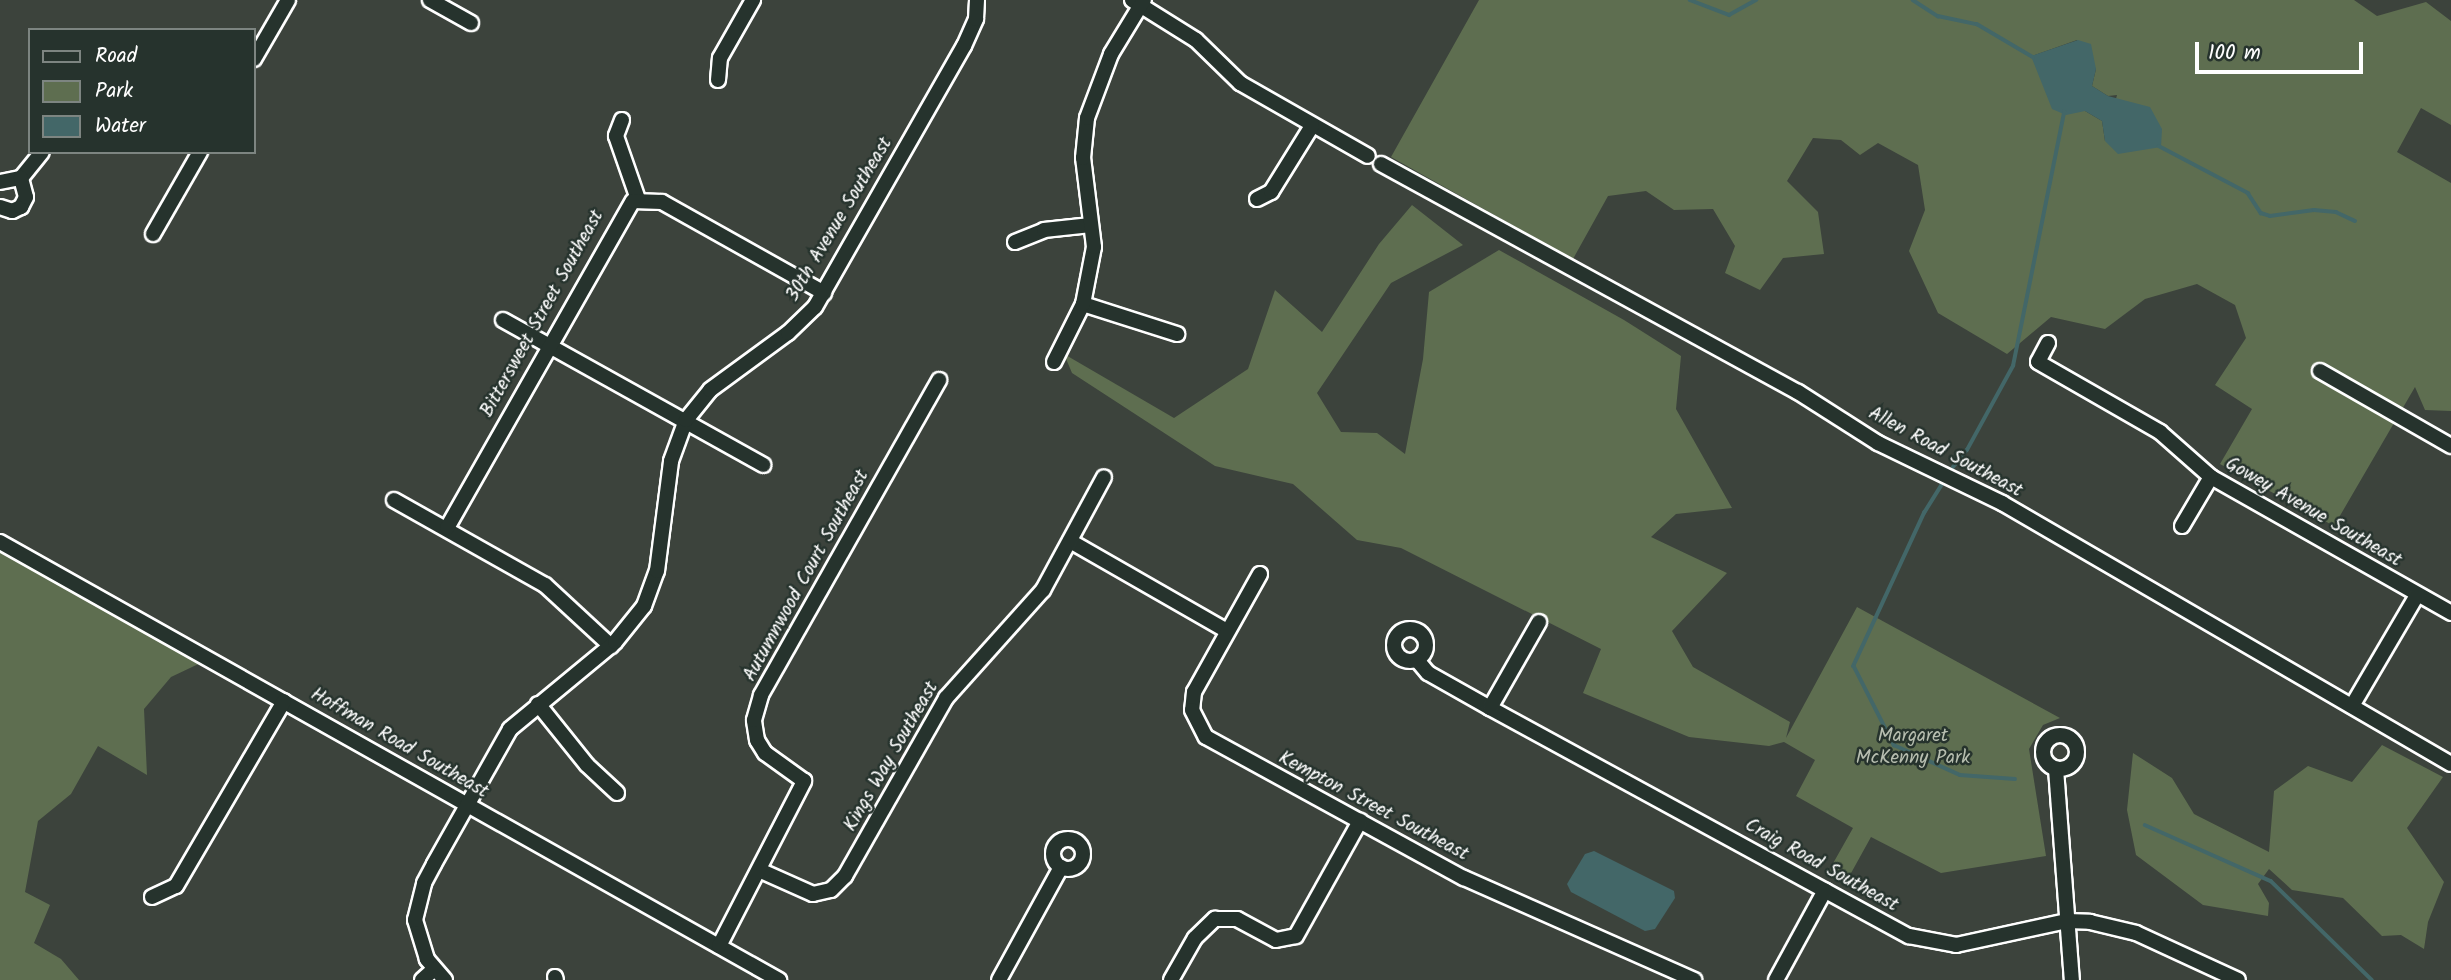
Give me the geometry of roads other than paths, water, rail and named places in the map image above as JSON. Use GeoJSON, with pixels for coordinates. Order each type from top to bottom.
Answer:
{"type":"FeatureCollection","features":[{"type":"Feature","properties":{"kind":"street"},"geometry":{"type":"LineString","coordinates":[[256,56],[288,0]]}},
{"type":"Feature","properties":{"kind":"street"},"geometry":{"type":"LineString","coordinates":[[429,0],[471,23]]}},
{"type":"Feature","properties":{"kind":"street"},"geometry":{"type":"LineString","coordinates":[[718,80],[720,58],[753,0]]}},
{"type":"Feature","properties":{"kind":"street","name":"30th Avenue Southeast"},"geometry":{"type":"LineString","coordinates":[[434,977],[417,935],[417,906],[424,883],[466,805],[510,729],[611,646],[635,620],[653,587],[671,461],[686,421],[710,390],[794,328],[824,293],[964,46],[976,19],[977,0]]}},
{"type":"Feature","properties":{"kind":"street"},"geometry":{"type":"LineString","coordinates":[[1054,362],[1083,304],[1094,247],[1083,158],[1087,118],[1111,54],[1139,2],[1196,40],[1240,83],[1368,156]]}},
{"type":"Feature","properties":{"kind":"street"},"geometry":{"type":"LineString","coordinates":[[622,120],[616,136],[638,199],[662,202],[824,293]]}},
{"type":"Feature","properties":{"kind":"street"},"geometry":{"type":"LineString","coordinates":[[1257,199],[1271,192],[1312,126]]}},
{"type":"Feature","properties":{"kind":"street"},"geometry":{"type":"LineString","coordinates":[[0,182],[21,178],[40,154]]}},
{"type":"Feature","properties":{"kind":"street"},"geometry":{"type":"LineString","coordinates":[[153,234],[199,154]]}},
{"type":"Feature","properties":{"kind":"street","name":"Allen Road Southeast"},"geometry":{"type":"LineString","coordinates":[[1381,164],[1807,397],[1878,443],[2002,503],[2451,764]]}},
{"type":"Feature","properties":{"kind":"street"},"geometry":{"type":"LineString","coordinates":[[0,206],[12,211],[21,207],[26,197],[21,178]]}},
{"type":"Feature","properties":{"kind":"street","name":"Bittersweet Street Southeast"},"geometry":{"type":"LineString","coordinates":[[447,527],[625,208],[638,199]]}},
{"type":"Feature","properties":{"kind":"street"},"geometry":{"type":"LineString","coordinates":[[1015,242],[1044,230],[1091,225]]}},
{"type":"Feature","properties":{"kind":"street"},"geometry":{"type":"LineString","coordinates":[[1083,304],[1177,334]]}},
{"type":"Feature","properties":{"kind":"street"},"geometry":{"type":"LineString","coordinates":[[503,320],[763,465]]}},
{"type":"Feature","properties":{"kind":"street","name":"Gowey Avenue Southeast"},"geometry":{"type":"LineString","coordinates":[[2048,343],[2038,362],[2160,432],[2211,477],[2451,613]]}},
{"type":"Feature","properties":{"kind":"street"},"geometry":{"type":"LineString","coordinates":[[2319,370],[2451,446]]}},
{"type":"Feature","properties":{"kind":"street","name":"Autumnwood Court Southeast"},"geometry":{"type":"LineString","coordinates":[[759,870],[804,781],[765,752],[757,740],[754,720],[761,695],[939,380]]}},
{"type":"Feature","properties":{"kind":"street","name":"Kings Way Southeast"},"geometry":{"type":"LineString","coordinates":[[759,870],[813,894],[831,890],[845,876],[946,698],[982,653],[1027,610],[1070,541],[1104,477]]}},
{"type":"Feature","properties":{"kind":"street"},"geometry":{"type":"LineString","coordinates":[[2182,526],[2211,477]]}},
{"type":"Feature","properties":{"kind":"street"},"geometry":{"type":"LineString","coordinates":[[394,500],[447,527],[545,585],[611,646]]}},
{"type":"Feature","properties":{"kind":"street"},"geometry":{"type":"LineString","coordinates":[[1070,541],[1227,631]]}},
{"type":"Feature","properties":{"kind":"street","name":"Hoffman Road Southeast"},"geometry":{"type":"LineString","coordinates":[[0,542],[779,980]]}},
{"type":"Feature","properties":{"kind":"street","name":"Kempton Street Southeast"},"geometry":{"type":"LineString","coordinates":[[1261,573],[1194,692],[1192,710],[1197,725],[1219,746],[1464,878],[1694,980]]}},
{"type":"Feature","properties":{"kind":"street"},"geometry":{"type":"LineString","coordinates":[[2351,706],[2417,595]]}},
{"type":"Feature","properties":{"kind":"street"},"geometry":{"type":"LineString","coordinates":[[1490,708],[1539,622]]}},
{"type":"Feature","properties":{"kind":"street","name":"Craig Road Southeast"},"geometry":{"type":"LineString","coordinates":[[1417,660],[1428,673],[1490,708],[1909,936],[1940,945],[1972,944],[2067,921],[2136,933],[2238,980]]}},
{"type":"Feature","properties":{"kind":"street"},"geometry":{"type":"LineString","coordinates":[[152,897],[176,886],[284,701]]}},
{"type":"Feature","properties":{"kind":"street"},"geometry":{"type":"LineString","coordinates":[[538,704],[587,765],[617,793]]}},
{"type":"Feature","properties":{"kind":"street"},"geometry":{"type":"LineString","coordinates":[[2056,769],[2072,980]]}},
{"type":"Feature","properties":{"kind":"street"},"geometry":{"type":"LineString","coordinates":[[1171,980],[1195,938],[1215,919],[1237,919],[1276,940],[1296,936],[1360,821]]}},
{"type":"Feature","properties":{"kind":"street"},"geometry":{"type":"LineString","coordinates":[[999,980],[1060,867]]}},
{"type":"Feature","properties":{"kind":"street"},"geometry":{"type":"LineString","coordinates":[[719,946],[759,870]]}},
{"type":"Feature","properties":{"kind":"street"},"geometry":{"type":"LineString","coordinates":[[1776,980],[1825,890]]}},
{"type":"Feature","properties":{"kind":"water"},"geometry":{"type":"Polygon","coordinates":[[[2078,40],[2091,44],[2096,69],[2092,86],[2108,96],[2150,107],[2162,129],[2161,147],[2118,154],[2105,141],[2102,121],[2085,111],[2066,115],[2052,109],[2031,56],[2078,40]]]}},
{"type":"Feature","properties":{"kind":"water"},"geometry":{"type":"Polygon","coordinates":[[[1594,851],[1674,891],[1675,898],[1655,929],[1645,931],[1571,892],[1567,884],[1585,854],[1594,851]]]}},
{"type":"Feature","properties":{"kind":"waterway"},"geometry":{"type":"LineString","coordinates":[[1690,0],[1729,15],[1756,0]]}},
{"type":"Feature","properties":{"kind":"waterway"},"geometry":{"type":"LineString","coordinates":[[1913,0],[1938,16],[1977,24],[2033,57]]}},
{"type":"Feature","properties":{"kind":"waterway"},"geometry":{"type":"LineString","coordinates":[[1953,467],[1967,450],[2013,366],[2064,112]]}},
{"type":"Feature","properties":{"kind":"waterway"},"geometry":{"type":"LineString","coordinates":[[2159,146],[2248,193],[2261,213],[2270,216],[2314,210],[2336,212],[2355,221]]}},
{"type":"Feature","properties":{"kind":"waterway"},"geometry":{"type":"LineString","coordinates":[[1944,482],[1925,512],[1854,666],[1894,745],[1960,775],[2015,779]]}},
{"type":"Feature","properties":{"kind":"waterway"},"geometry":{"type":"LineString","coordinates":[[2145,825],[2271,881],[2372,980]]}},
{"type":"Feature","properties":{"kind":"park label","name":"Margaret McKenny Park"},"geometry":{"type":"Point","coordinates":[1913,748]}}]}
